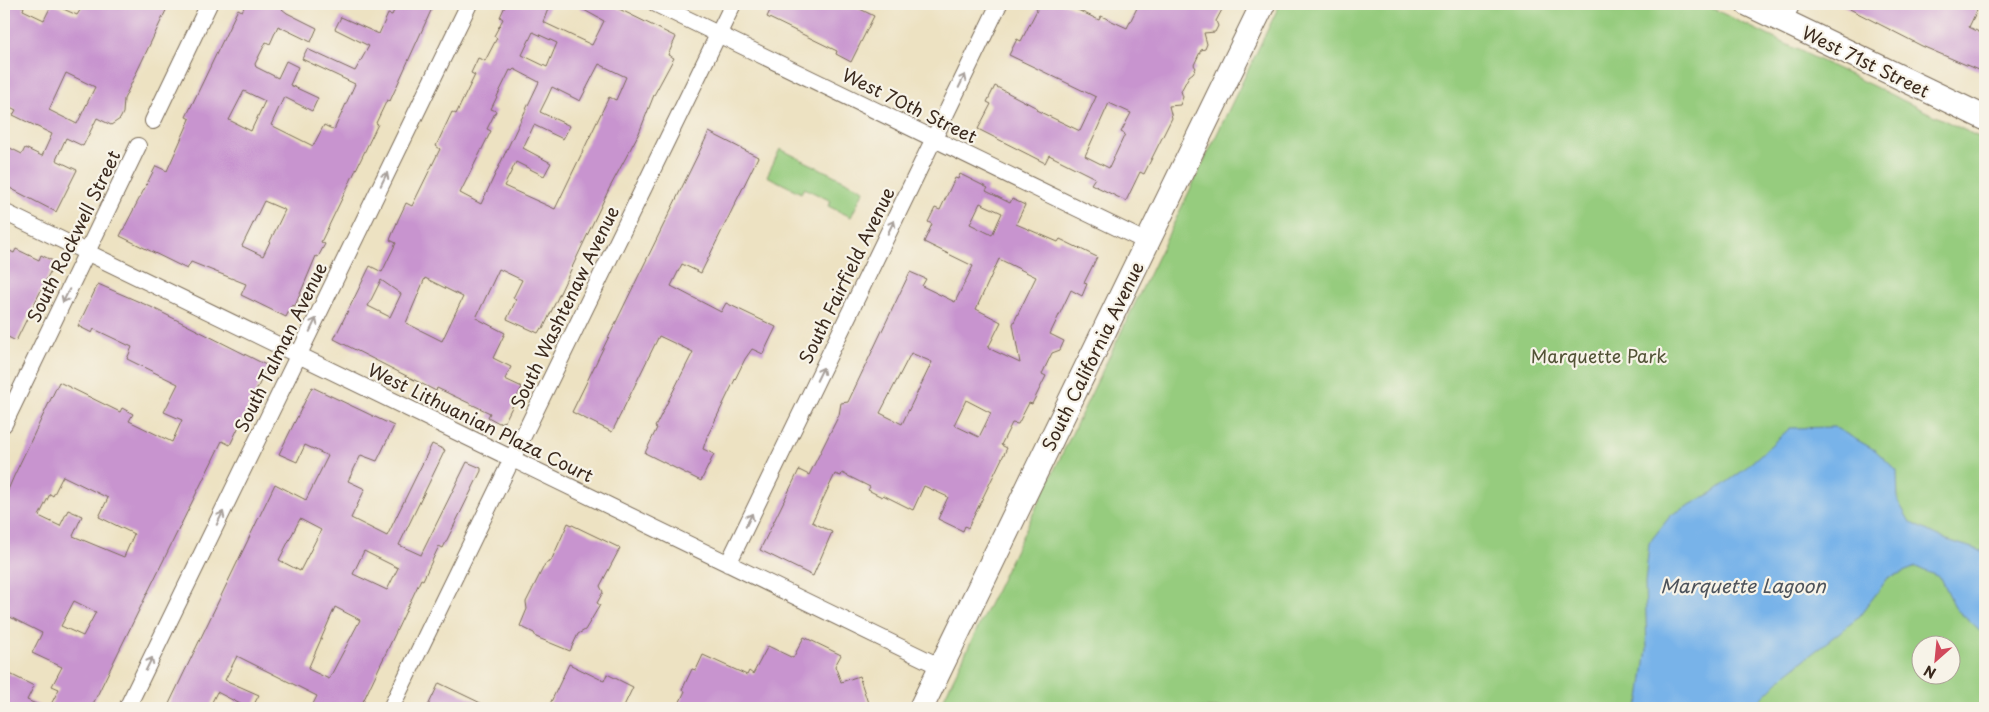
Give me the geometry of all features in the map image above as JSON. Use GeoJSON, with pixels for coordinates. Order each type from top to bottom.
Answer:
{"type":"FeatureCollection","features":[{"type":"Feature","properties":{"kind":"street"},"geometry":{"type":"LineString","coordinates":[[152,121],[209,4]]}},
{"type":"Feature","properties":{"kind":"street","name":"South Talman Avenue"},"geometry":{"type":"LineString","coordinates":[[127,708],[469,4]]}},
{"type":"Feature","properties":{"kind":"street","name":"West 70th Street"},"geometry":{"type":"LineString","coordinates":[[656,4],[1147,242]]}},
{"type":"Feature","properties":{"kind":"street","name":"South Washtenaw Avenue"},"geometry":{"type":"LineString","coordinates":[[391,708],[733,4]]}},
{"type":"Feature","properties":{"kind":"street","name":"South Fairfield Avenue"},"geometry":{"type":"LineString","coordinates":[[728,564],[999,4]]}},
{"type":"Feature","properties":{"kind":"street","name":"South California Avenue"},"geometry":{"type":"LineString","coordinates":[[920,708],[1263,4]]}},
{"type":"Feature","properties":{"kind":"street","name":"West 71st Street"},"geometry":{"type":"LineString","coordinates":[[1748,4],[1788,12],[1985,118]]}},
{"type":"Feature","properties":{"kind":"street","name":"South Rockwell Street"},"geometry":{"type":"LineString","coordinates":[[4,424],[138,146]]}},
{"type":"Feature","properties":{"kind":"street","name":"West Lithuanian Plaza Court"},"geometry":{"type":"LineString","coordinates":[[4,212],[941,667]]}},
{"type":"Feature","properties":{"kind":"green space","name":"Marquette Park"},"geometry":{"type":"Polygon","coordinates":[[[1280,4],[1703,4],[1985,140],[1985,708],[939,708],[1280,4]]]}},
{"type":"Feature","properties":{"kind":"green space"},"geometry":{"type":"Polygon","coordinates":[[[780,149],[864,190],[851,217],[828,206],[831,201],[804,188],[801,193],[767,176],[780,149]]]}},
{"type":"Feature","properties":{"kind":"water","name":"Marquette Lagoon"},"geometry":{"type":"Polygon","coordinates":[[[1834,427],[1875,450],[1897,471],[1898,501],[1910,522],[1944,539],[1985,552],[1985,636],[1956,609],[1941,578],[1916,567],[1888,578],[1858,618],[1787,673],[1752,708],[1636,708],[1640,699],[1647,649],[1645,583],[1649,543],[1671,515],[1712,493],[1741,472],[1790,428],[1834,427]]]}},
{"type":"Feature","properties":{"kind":"building"},"geometry":{"type":"Polygon","coordinates":[[[4,4],[16,4],[24,7],[23,10],[44,20],[52,4],[77,15],[84,4],[169,4],[124,99],[123,113],[120,119],[111,125],[97,118],[83,146],[66,138],[56,160],[77,170],[56,212],[4,185],[4,145],[22,154],[25,148],[42,156],[52,134],[13,115],[16,110],[4,104],[4,4]],[[66,73],[49,110],[77,124],[95,87],[66,73]]]}},
{"type":"Feature","properties":{"kind":"building"},"geometry":{"type":"Polygon","coordinates":[[[246,4],[284,4],[282,9],[287,13],[317,28],[311,42],[278,26],[270,44],[266,42],[255,64],[256,67],[278,78],[286,61],[298,67],[290,85],[318,98],[312,111],[284,97],[271,125],[313,146],[324,125],[334,130],[355,84],[302,59],[307,49],[355,71],[369,46],[335,29],[341,17],[379,34],[388,14],[392,15],[397,4],[434,4],[390,101],[387,100],[376,123],[378,124],[321,242],[325,244],[318,257],[316,256],[295,306],[292,305],[286,317],[241,295],[246,284],[191,262],[187,269],[120,236],[156,166],[167,171],[190,119],[186,117],[238,9],[242,11],[246,4]],[[244,91],[229,120],[251,131],[265,101],[244,91]],[[264,201],[242,246],[263,256],[285,210],[264,201]]]}},
{"type":"Feature","properties":{"kind":"building"},"geometry":{"type":"Polygon","coordinates":[[[506,4],[550,4],[543,22],[592,45],[604,21],[573,4],[609,4],[676,37],[668,55],[674,58],[654,95],[639,133],[609,189],[543,329],[541,328],[538,333],[507,319],[516,300],[513,298],[522,280],[499,269],[476,318],[505,333],[493,358],[511,367],[505,379],[522,387],[505,421],[499,423],[488,417],[490,413],[437,388],[436,391],[334,339],[370,266],[382,272],[396,243],[390,240],[398,220],[406,203],[412,206],[440,149],[436,146],[452,112],[456,114],[475,75],[471,73],[478,58],[485,61],[497,38],[494,36],[503,19],[500,17],[506,4]],[[533,32],[522,55],[547,67],[557,43],[533,32]],[[599,64],[580,101],[552,87],[540,112],[570,126],[563,139],[534,125],[523,148],[551,163],[544,176],[516,162],[504,186],[555,209],[609,97],[616,100],[626,77],[599,64]],[[514,69],[510,70],[491,109],[496,111],[487,129],[491,131],[460,193],[481,204],[539,82],[514,69]],[[425,278],[406,323],[442,341],[463,297],[425,278]],[[381,280],[368,306],[390,317],[401,294],[381,280]]]}},
{"type":"Feature","properties":{"kind":"building"},"geometry":{"type":"Polygon","coordinates":[[[773,4],[850,4],[874,16],[851,62],[836,54],[837,51],[767,17],[773,4]]]}},
{"type":"Feature","properties":{"kind":"building"},"geometry":{"type":"Polygon","coordinates":[[[1035,4],[1065,4],[1099,20],[1101,16],[1127,28],[1139,4],[1225,4],[1216,21],[1218,26],[1215,32],[1204,33],[1207,44],[1205,49],[1201,50],[1194,65],[1196,68],[1181,91],[1183,97],[1180,105],[1169,106],[1172,118],[1144,174],[1140,172],[1126,201],[1091,184],[1095,178],[1049,155],[1045,163],[978,129],[991,104],[987,102],[995,86],[1037,108],[1036,110],[1080,131],[1096,97],[1009,55],[1017,39],[1021,41],[1037,10],[1035,4]],[[1109,103],[1085,156],[1109,168],[1125,134],[1121,132],[1131,113],[1109,103]]]}},
{"type":"Feature","properties":{"kind":"building"},"geometry":{"type":"Polygon","coordinates":[[[1840,4],[1980,4],[1969,27],[1985,35],[1985,73],[1922,46],[1840,4]]]}},
{"type":"Feature","properties":{"kind":"building"},"geometry":{"type":"Polygon","coordinates":[[[709,132],[758,157],[701,273],[682,264],[671,286],[721,312],[726,303],[776,327],[763,354],[752,349],[745,359],[707,437],[703,449],[714,454],[701,481],[645,453],[657,428],[655,427],[693,352],[659,336],[612,432],[572,412],[709,132]]]}},
{"type":"Feature","properties":{"kind":"building"},"geometry":{"type":"Polygon","coordinates":[[[960,174],[988,188],[986,191],[1010,203],[1012,199],[1025,205],[1016,224],[1058,242],[1060,239],[1097,257],[1084,283],[1087,284],[1082,296],[1071,290],[1050,334],[1064,341],[1060,350],[1052,353],[1042,374],[1046,376],[1032,404],[1029,403],[1018,424],[1012,423],[1001,445],[1007,448],[968,528],[965,526],[963,531],[938,519],[948,497],[924,486],[913,510],[883,495],[882,497],[868,490],[870,487],[842,473],[841,476],[835,474],[812,522],[832,532],[813,576],[760,550],[799,470],[809,475],[839,415],[841,403],[848,402],[910,272],[926,279],[922,286],[955,302],[973,266],[924,242],[932,224],[928,222],[935,208],[940,210],[955,178],[958,179],[960,174]],[[980,203],[970,224],[992,235],[1002,213],[980,203]],[[999,259],[976,309],[1001,322],[988,348],[1020,363],[1013,324],[1036,277],[999,259]],[[911,353],[880,413],[902,424],[932,362],[911,353]],[[966,400],[954,425],[979,437],[991,413],[966,400]]]}},
{"type":"Feature","properties":{"kind":"building"},"geometry":{"type":"Polygon","coordinates":[[[4,248],[14,253],[16,249],[39,260],[41,255],[55,262],[16,341],[4,335],[4,248]]]}},
{"type":"Feature","properties":{"kind":"building"},"geometry":{"type":"Polygon","coordinates":[[[98,284],[151,307],[268,366],[230,445],[222,441],[91,708],[49,708],[59,689],[52,686],[62,667],[32,653],[42,633],[4,614],[4,499],[14,476],[59,382],[120,412],[122,408],[133,414],[129,421],[172,442],[182,420],[164,412],[178,384],[127,359],[132,347],[94,329],[92,333],[78,326],[98,284]],[[63,476],[53,496],[50,494],[39,516],[60,526],[68,510],[82,516],[73,536],[124,557],[134,534],[99,517],[108,498],[63,476]],[[74,601],[61,626],[83,636],[96,612],[74,601]]]}},
{"type":"Feature","properties":{"kind":"building"},"geometry":{"type":"Polygon","coordinates":[[[312,387],[394,426],[377,461],[361,455],[348,481],[365,489],[351,518],[387,536],[432,444],[445,450],[399,545],[421,555],[467,462],[481,468],[481,471],[443,548],[439,546],[423,580],[421,579],[360,708],[311,708],[317,696],[237,656],[225,680],[259,695],[252,708],[248,708],[217,692],[209,708],[167,708],[275,484],[306,500],[328,456],[305,445],[297,462],[279,454],[312,387]],[[300,519],[279,560],[300,571],[321,530],[300,519]],[[364,551],[353,574],[387,590],[398,568],[364,551]],[[335,607],[308,669],[329,679],[360,620],[335,607]]]}},
{"type":"Feature","properties":{"kind":"building"},"geometry":{"type":"Polygon","coordinates":[[[568,523],[620,548],[600,586],[603,592],[597,603],[600,605],[585,630],[578,634],[570,651],[536,637],[534,633],[520,626],[527,609],[526,602],[545,564],[551,561],[568,523]]]}},
{"type":"Feature","properties":{"kind":"building"},"geometry":{"type":"Polygon","coordinates":[[[804,637],[841,655],[835,666],[841,682],[859,676],[868,703],[853,708],[677,708],[685,691],[682,690],[692,669],[696,670],[703,655],[747,675],[749,671],[753,674],[768,646],[793,658],[804,637]]]}},
{"type":"Feature","properties":{"kind":"building"},"geometry":{"type":"Polygon","coordinates":[[[569,664],[604,681],[607,674],[633,687],[623,708],[548,708],[569,664]]]}},
{"type":"Feature","properties":{"kind":"building"},"geometry":{"type":"Polygon","coordinates":[[[4,671],[34,686],[27,700],[45,708],[4,708],[4,671]]]}},
{"type":"Feature","properties":{"kind":"building"},"geometry":{"type":"Polygon","coordinates":[[[439,683],[491,708],[427,708],[439,683]]]}}]}
